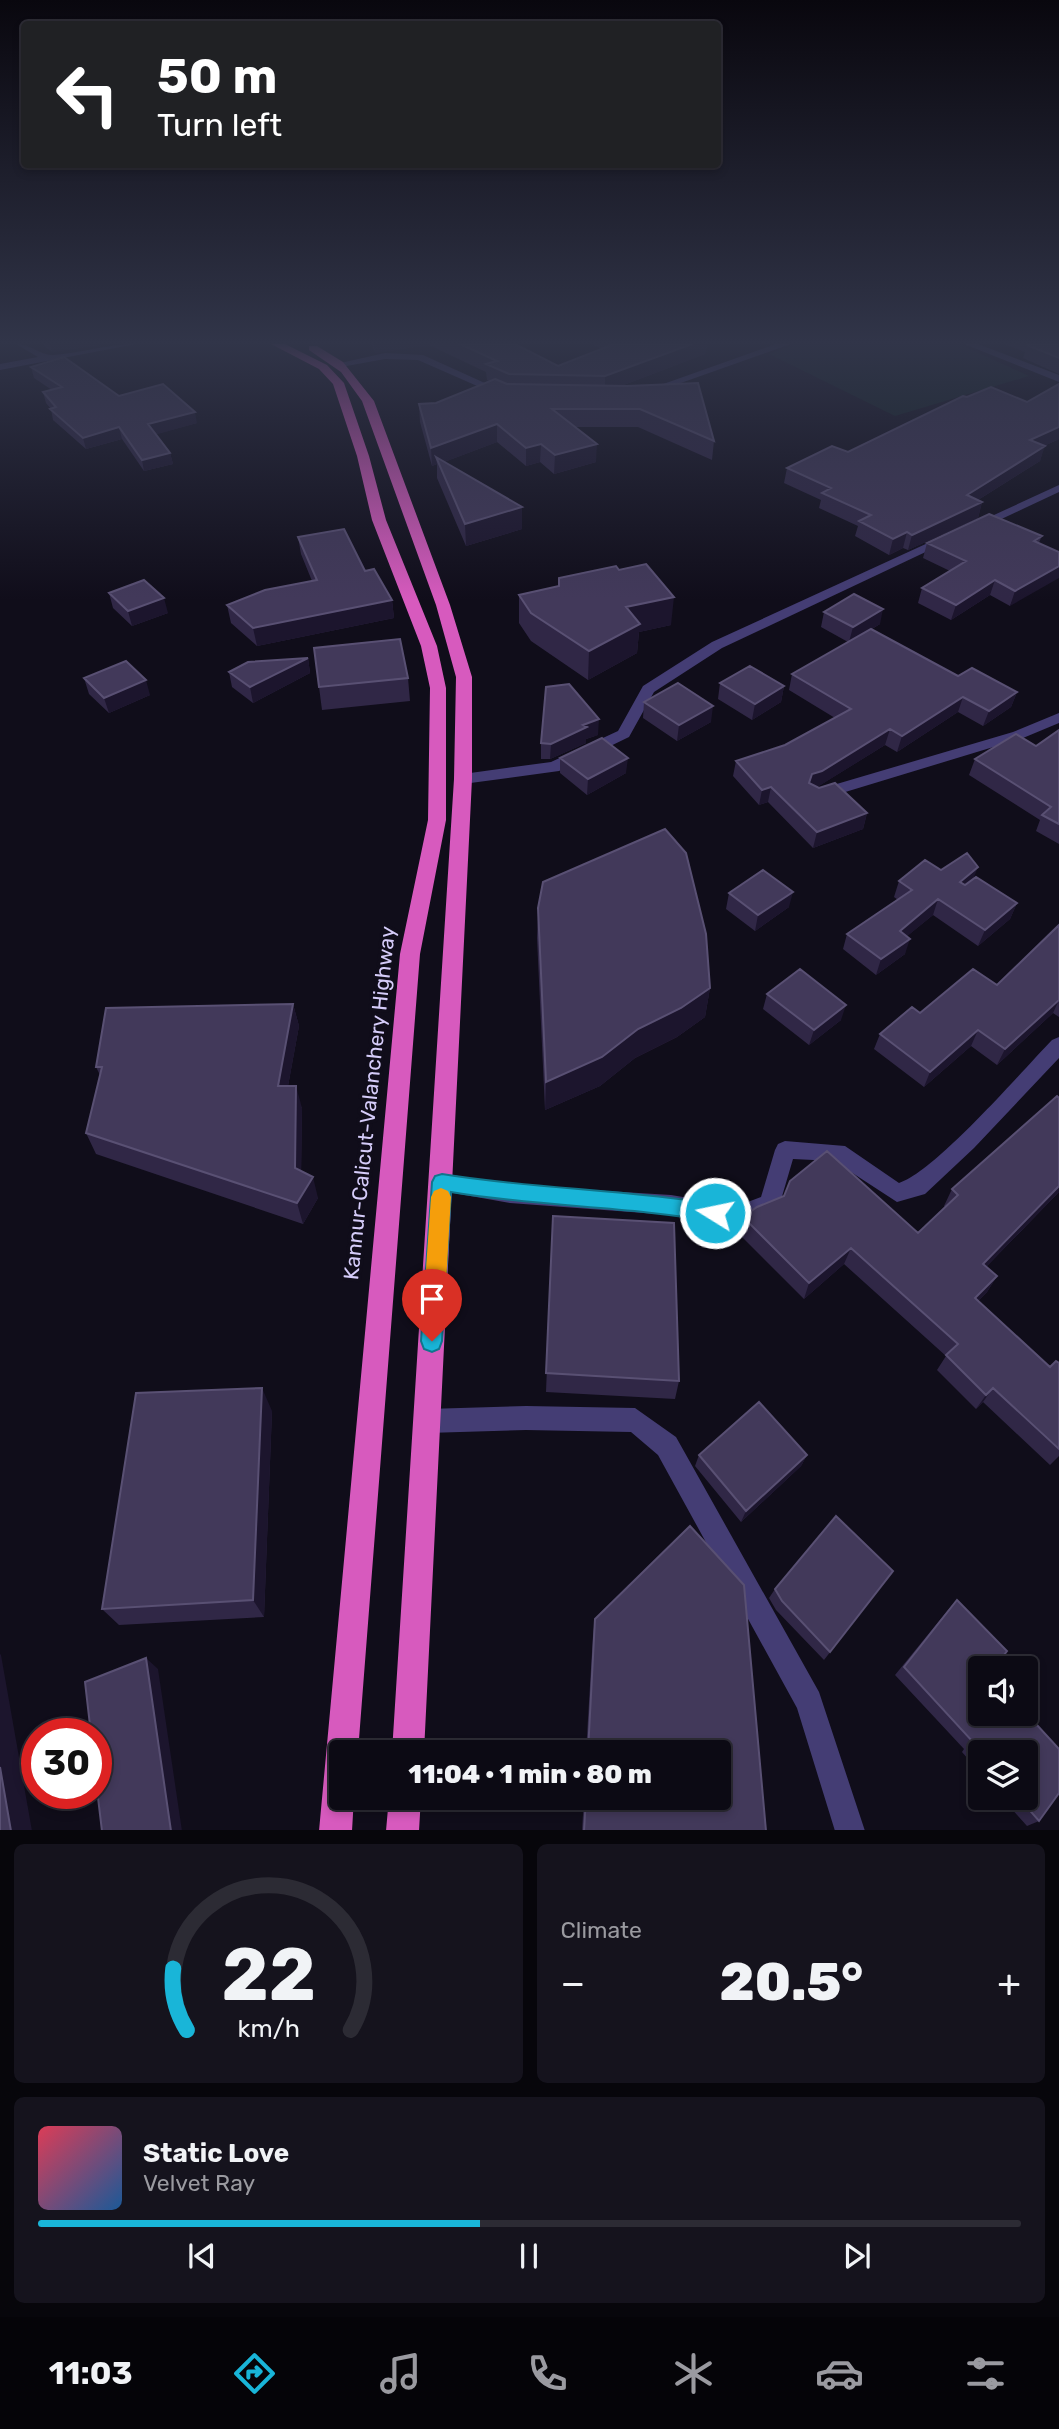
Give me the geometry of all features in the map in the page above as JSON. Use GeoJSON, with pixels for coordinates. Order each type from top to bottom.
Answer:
{"type":"FeatureCollection","features":[{"type":"Feature","properties":{"kind":"highway","name":"Kannur-Calicut-Valanchery Highway"},"geometry":{"type":"LineString","coordinates":[[342,1740],[410,954],[438,820],[438,688],[429,646],[379,520],[354,429]]}},
{"type":"Feature","properties":{"kind":"highway"},"geometry":{"type":"LineString","coordinates":[[378,429],[450,629],[464,677],[463,779],[409,1740]]}},
{"type":"Feature","properties":{"kind":"highway","name":"Kannur-Calicut-Valanchery Highway"},"geometry":{"type":"LineString","coordinates":[[335,1830],[337,1810]]}},
{"type":"Feature","properties":{"kind":"highway"},"geometry":{"type":"LineString","coordinates":[[402,1830],[403,1810]]}},
{"type":"Feature","properties":{"kind":"street"},"geometry":{"type":"LineString","coordinates":[[463,779],[554,767],[624,734],[648,689],[718,645],[1059,488]]}},
{"type":"Feature","properties":{"kind":"street"},"geometry":{"type":"LineString","coordinates":[[815,796],[1018,735],[1059,718]]}},
{"type":"Feature","properties":{"kind":"street"},"geometry":{"type":"LineString","coordinates":[[442,1182],[510,1194],[671,1205],[737,1216],[770,1203],[785,1150],[838,1152],[897,1193],[917,1187],[967,1142],[1059,1045]]}},
{"type":"Feature","properties":{"kind":"street"},"geometry":{"type":"LineString","coordinates":[[426,1421],[526,1418],[635,1420],[667,1446],[809,1702],[850,1830]]}},
{"type":"Feature","properties":{"kind":"building"},"geometry":{"type":"Polygon","coordinates":[[[73,429],[111,429],[83,438],[73,429]]]}},
{"type":"Feature","properties":{"kind":"building"},"geometry":{"type":"Polygon","coordinates":[[[121,429],[152,429],[170,453],[142,460],[121,429]]]}},
{"type":"Feature","properties":{"kind":"building"},"geometry":{"type":"Polygon","coordinates":[[[426,429],[482,429],[431,448],[426,429]]]}},
{"type":"Feature","properties":{"kind":"building"},"geometry":{"type":"Polygon","coordinates":[[[504,429],[578,429],[597,444],[555,455],[541,444],[526,448],[504,429]]]}},
{"type":"Feature","properties":{"kind":"building"},"geometry":{"type":"Polygon","coordinates":[[[687,429],[711,429],[714,441],[687,429]]]}},
{"type":"Feature","properties":{"kind":"building"},"geometry":{"type":"Polygon","coordinates":[[[894,429],[1054,429],[1030,440],[1045,446],[967,495],[982,502],[912,535],[907,532],[893,539],[859,521],[871,515],[822,493],[831,488],[787,468],[832,446],[848,452],[894,429]]]}},
{"type":"Feature","properties":{"kind":"building"},"geometry":{"type":"Polygon","coordinates":[[[436,457],[522,507],[465,524],[436,457]]]}},
{"type":"Feature","properties":{"kind":"building"},"geometry":{"type":"Polygon","coordinates":[[[989,514],[1042,536],[1034,541],[1059,552],[1059,566],[1015,591],[995,580],[956,605],[922,588],[966,561],[927,543],[989,514]]]}},
{"type":"Feature","properties":{"kind":"building"},"geometry":{"type":"Polygon","coordinates":[[[344,529],[365,571],[374,569],[392,600],[253,628],[227,605],[265,590],[317,580],[298,537],[344,529]]]}},
{"type":"Feature","properties":{"kind":"building"},"geometry":{"type":"Polygon","coordinates":[[[646,564],[674,597],[626,607],[640,624],[589,651],[531,613],[519,595],[559,586],[559,578],[616,566],[619,570],[646,564]]]}},
{"type":"Feature","properties":{"kind":"building"},"geometry":{"type":"Polygon","coordinates":[[[144,580],[164,598],[128,611],[109,593],[144,580]]]}},
{"type":"Feature","properties":{"kind":"building"},"geometry":{"type":"Polygon","coordinates":[[[854,594],[883,609],[853,627],[824,612],[854,594]]]}},
{"type":"Feature","properties":{"kind":"building"},"geometry":{"type":"Polygon","coordinates":[[[871,629],[958,676],[972,668],[1017,692],[989,711],[963,697],[902,736],[890,729],[822,771],[812,774],[809,783],[819,788],[835,783],[867,813],[817,832],[771,787],[762,790],[736,761],[785,745],[851,709],[792,674],[871,629]]]}},
{"type":"Feature","properties":{"kind":"building"},"geometry":{"type":"Polygon","coordinates":[[[400,639],[408,678],[319,687],[314,648],[400,639]]]}},
{"type":"Feature","properties":{"kind":"building"},"geometry":{"type":"Polygon","coordinates":[[[308,658],[250,687],[229,672],[248,662],[308,658]]]}},
{"type":"Feature","properties":{"kind":"building"},"geometry":{"type":"Polygon","coordinates":[[[126,661],[146,680],[104,698],[84,678],[126,661]]]}},
{"type":"Feature","properties":{"kind":"building"},"geometry":{"type":"Polygon","coordinates":[[[750,666],[784,686],[755,704],[720,683],[750,666]]]}},
{"type":"Feature","properties":{"kind":"building"},"geometry":{"type":"Polygon","coordinates":[[[678,683],[713,706],[679,725],[644,702],[678,683]]]}},
{"type":"Feature","properties":{"kind":"building"},"geometry":{"type":"Polygon","coordinates":[[[569,684],[599,719],[551,744],[541,743],[546,687],[569,684]]]}},
{"type":"Feature","properties":{"kind":"building"},"geometry":{"type":"Polygon","coordinates":[[[1059,730],[1059,824],[1042,815],[1051,807],[975,759],[1016,734],[1036,746],[1059,730]]]}},
{"type":"Feature","properties":{"kind":"building"},"geometry":{"type":"Polygon","coordinates":[[[602,738],[628,758],[588,779],[560,758],[602,738]]]}},
{"type":"Feature","properties":{"kind":"building"},"geometry":{"type":"Polygon","coordinates":[[[665,829],[686,853],[706,934],[710,988],[681,1008],[638,1029],[602,1057],[546,1082],[538,908],[543,882],[665,829]]]}},
{"type":"Feature","properties":{"kind":"building"},"geometry":{"type":"Polygon","coordinates":[[[967,853],[978,867],[960,882],[965,885],[976,877],[1017,903],[985,930],[938,899],[900,931],[910,939],[881,959],[847,934],[912,890],[899,881],[925,860],[941,870],[967,853]]]}},
{"type":"Feature","properties":{"kind":"building"},"geometry":{"type":"Polygon","coordinates":[[[763,870],[793,892],[758,915],[729,893],[763,870]]]}},
{"type":"Feature","properties":{"kind":"building"},"geometry":{"type":"Polygon","coordinates":[[[1059,925],[1059,1000],[1005,1049],[978,1030],[930,1072],[880,1034],[912,1007],[920,1013],[973,969],[997,985],[1059,925]]]}},
{"type":"Feature","properties":{"kind":"building"},"geometry":{"type":"Polygon","coordinates":[[[800,969],[846,1005],[814,1030],[767,994],[800,969]]]}},
{"type":"Feature","properties":{"kind":"building"},"geometry":{"type":"Polygon","coordinates":[[[293,1004],[278,1086],[296,1086],[295,1168],[313,1177],[297,1203],[86,1133],[102,1067],[96,1067],[106,1008],[293,1004]]]}},
{"type":"Feature","properties":{"kind":"building"},"geometry":{"type":"Polygon","coordinates":[[[1057,1096],[1059,1186],[983,1264],[997,1276],[975,1298],[1050,1367],[1056,1361],[1059,1363],[1059,1449],[993,1388],[986,1395],[946,1355],[958,1344],[851,1248],[809,1283],[743,1217],[757,1207],[784,1196],[790,1181],[827,1151],[918,1233],[958,1195],[952,1189],[1057,1096]]]}},
{"type":"Feature","properties":{"kind":"building"},"geometry":{"type":"Polygon","coordinates":[[[553,1216],[674,1223],[679,1381],[546,1373],[553,1216]]]}},
{"type":"Feature","properties":{"kind":"building"},"geometry":{"type":"Polygon","coordinates":[[[262,1388],[253,1600],[102,1609],[136,1393],[262,1388]]]}},
{"type":"Feature","properties":{"kind":"building"},"geometry":{"type":"Polygon","coordinates":[[[759,1402],[807,1455],[746,1511],[699,1455],[759,1402]]]}},
{"type":"Feature","properties":{"kind":"building"},"geometry":{"type":"Polygon","coordinates":[[[836,1516],[893,1571],[830,1652],[782,1601],[775,1589],[836,1516]]]}},
{"type":"Feature","properties":{"kind":"building"},"geometry":{"type":"Polygon","coordinates":[[[690,1526],[744,1585],[766,1830],[584,1830],[585,1810],[731,1810],[731,1740],[589,1740],[595,1619],[690,1526]]]}},
{"type":"Feature","properties":{"kind":"building"},"geometry":{"type":"Polygon","coordinates":[[[957,1600],[1007,1651],[1003,1656],[968,1656],[968,1726],[1038,1726],[1059,1749],[1059,1793],[1039,1821],[1029,1810],[1038,1810],[1038,1740],[971,1740],[904,1667],[957,1600]]]}},
{"type":"Feature","properties":{"kind":"building"},"geometry":{"type":"Polygon","coordinates":[[[146,1658],[171,1830],[102,1830],[99,1809],[112,1809],[112,1718],[89,1718],[85,1682],[146,1658]]]}},
{"type":"Feature","properties":{"kind":"building"},"geometry":{"type":"Polygon","coordinates":[[[0,1767],[11,1830],[0,1830],[0,1767]]]}},
{"type":"Feature","properties":{"kind":"slow traffic"},"geometry":{"type":"LineString","coordinates":[[435,1283],[441,1197]]}},
{"type":"Feature","properties":{"kind":"route"},"geometry":{"type":"LineString","coordinates":[[432,1341],[442,1182],[510,1194],[671,1205],[715,1213]]}}]}
